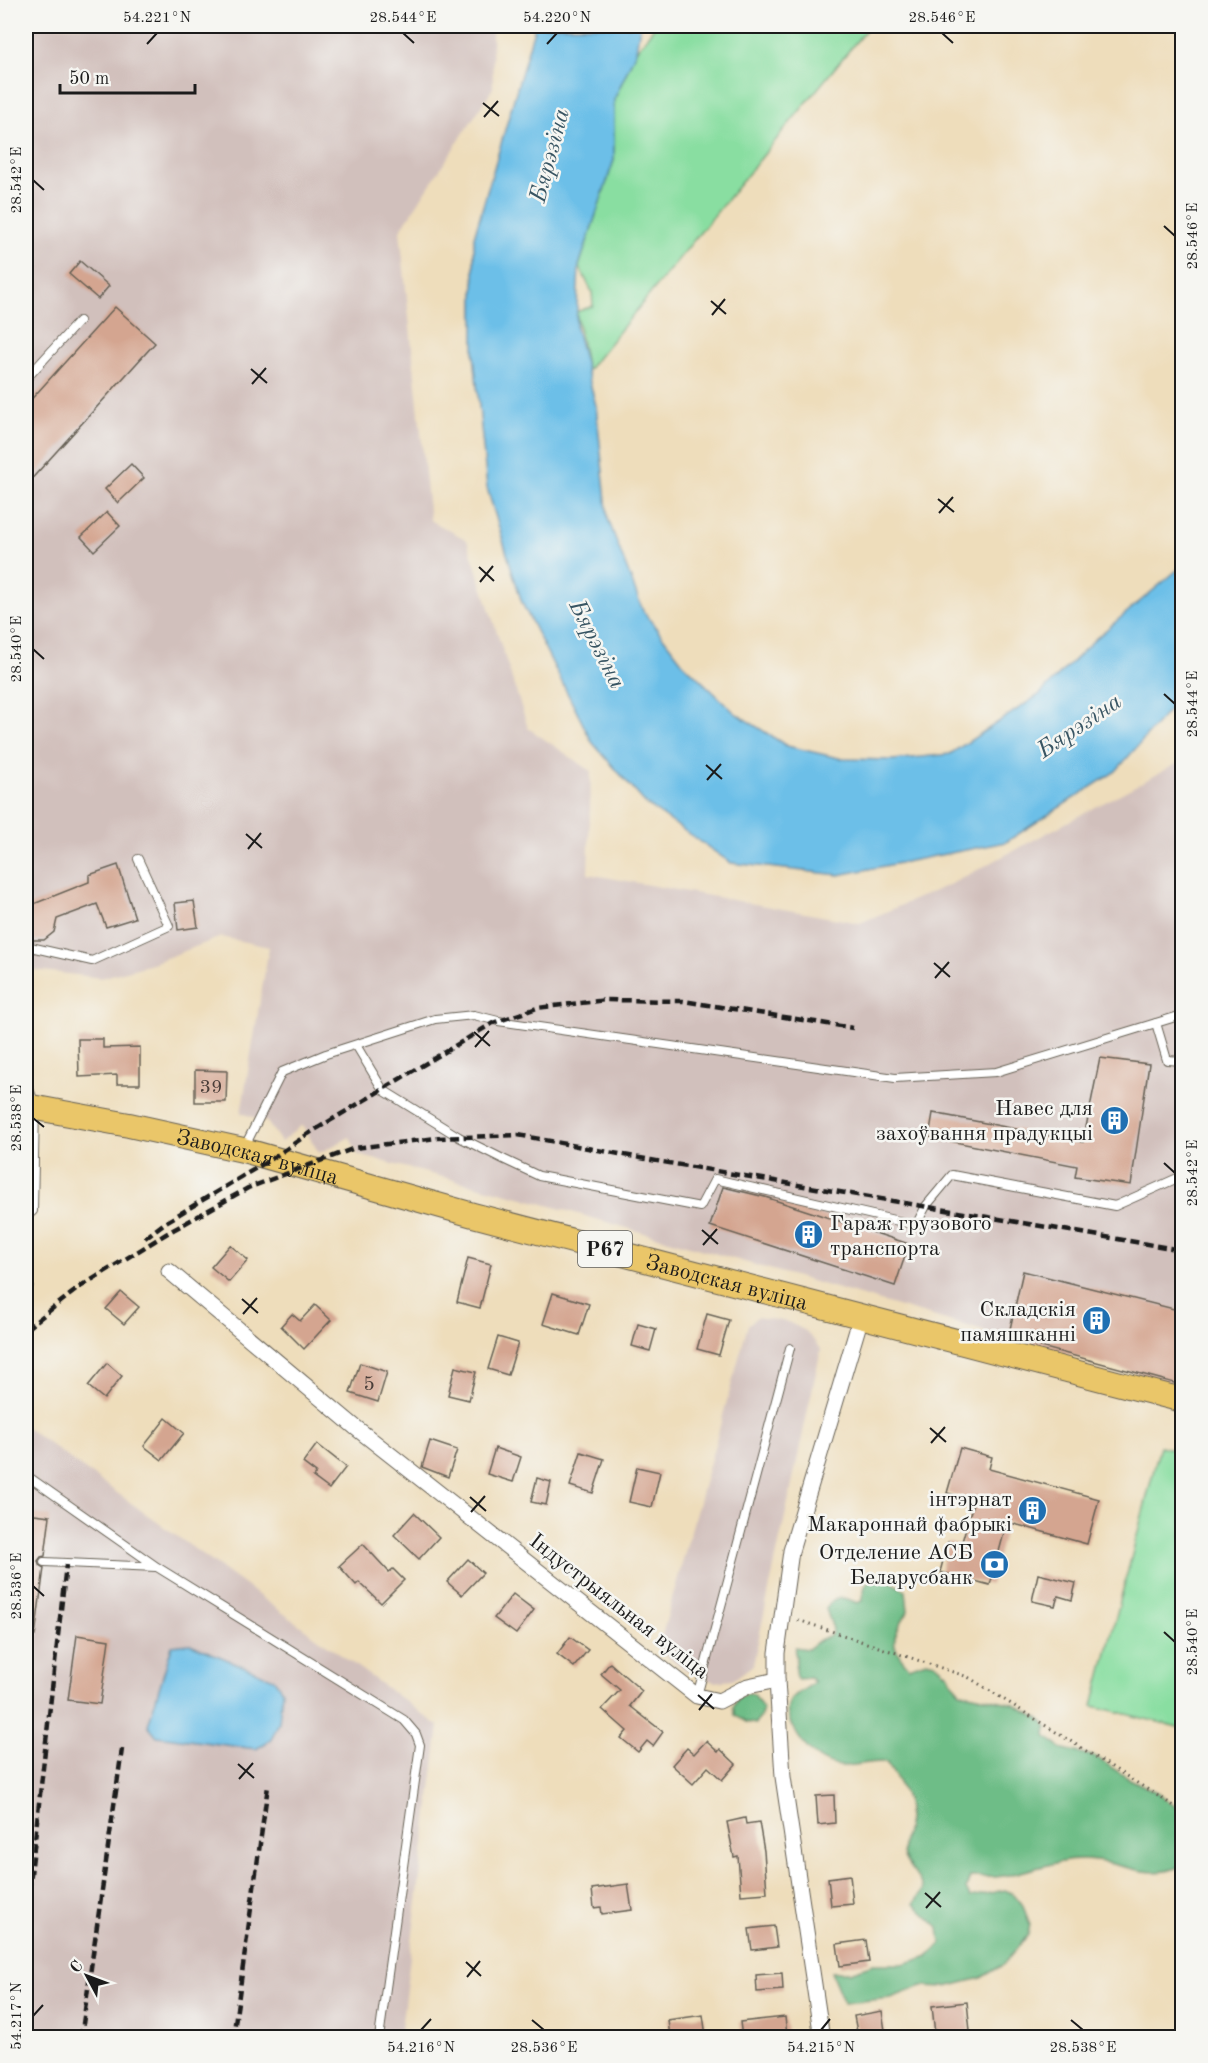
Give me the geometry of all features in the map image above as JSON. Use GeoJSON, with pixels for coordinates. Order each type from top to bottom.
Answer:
{"type":"FeatureCollection","features":[{"type":"Feature","properties":{"kind":"main road","name":"Заводская вуліца"},"geometry":{"type":"LineString","coordinates":[[30,1106],[243,1150],[473,1215],[1182,1400]]}},
{"type":"Feature","properties":{"kind":"street","name":"Індустрыяльная вуліца"},"geometry":{"type":"LineString","coordinates":[[169,1271],[355,1427],[697,1696],[719,1701],[748,1686],[777,1680]]}},
{"type":"Feature","properties":{"kind":"street"},"geometry":{"type":"LineString","coordinates":[[822,2037],[783,1777],[777,1653],[791,1551],[861,1317]]}},
{"type":"Feature","properties":{"kind":"lane"},"geometry":{"type":"LineString","coordinates":[[26,379],[79,321]]}},
{"type":"Feature","properties":{"kind":"lane"},"geometry":{"type":"LineString","coordinates":[[26,946],[92,961],[169,926],[138,859]]}},
{"type":"Feature","properties":{"kind":"lane"},"geometry":{"type":"LineString","coordinates":[[243,1150],[282,1072],[435,1019],[474,1015],[498,1022],[895,1078],[996,1072],[1182,1015]]}},
{"type":"Feature","properties":{"kind":"lane"},"geometry":{"type":"LineString","coordinates":[[1156,1023],[1167,1060],[1182,1061]]}},
{"type":"Feature","properties":{"kind":"lane"},"geometry":{"type":"LineString","coordinates":[[356,1045],[383,1090],[459,1137],[505,1160],[539,1176],[700,1208],[715,1179],[916,1225],[926,1206],[952,1175],[1115,1206],[1182,1176]]}},
{"type":"Feature","properties":{"kind":"lane"},"geometry":{"type":"LineString","coordinates":[[26,1080],[30,1106],[33,1211],[26,1217]]}},
{"type":"Feature","properties":{"kind":"lane"},"geometry":{"type":"LineString","coordinates":[[697,1696],[790,1348]]}},
{"type":"Feature","properties":{"kind":"lane"},"geometry":{"type":"LineString","coordinates":[[26,1475],[158,1567],[404,1720],[416,1734],[420,1745],[379,2037]]}},
{"type":"Feature","properties":{"kind":"lane"},"geometry":{"type":"LineString","coordinates":[[44,1562],[158,1567]]}},
{"type":"Feature","properties":{"kind":"path"},"geometry":{"type":"LineString","coordinates":[[782,1615],[968,1677],[1182,1811]]}},
{"type":"Feature","properties":{"kind":"shaded area"},"geometry":{"type":"Polygon","coordinates":[[[26,26],[492,26],[493,88],[400,231],[430,520],[467,540],[528,728],[591,771],[588,874],[860,923],[953,883],[1182,761],[1182,1385],[1008,1338],[523,1198],[358,1155],[350,1137],[319,1153],[302,1125],[281,1142],[267,1122],[241,1113],[269,947],[221,937],[148,965],[101,978],[26,969],[26,26]]]}},
{"type":"Feature","properties":{"kind":"shaded area"},"geometry":{"type":"Polygon","coordinates":[[[757,1317],[788,1322],[806,1331],[821,1349],[753,1665],[733,1680],[714,1682],[686,1670],[667,1656],[659,1646],[748,1325],[757,1317]]]}},
{"type":"Feature","properties":{"kind":"shaded area"},"geometry":{"type":"Polygon","coordinates":[[[26,1427],[439,1726],[400,2037],[26,2037],[26,1427]]]}},
{"type":"Feature","properties":{"kind":"green space"},"geometry":{"type":"Polygon","coordinates":[[[655,26],[869,26],[587,371],[576,312],[593,306],[592,292],[579,266],[614,160],[614,100],[636,51],[655,26]]]}},
{"type":"Feature","properties":{"kind":"green space"},"geometry":{"type":"Polygon","coordinates":[[[1160,1446],[1182,1452],[1182,1728],[1093,1706],[1160,1446]]]}},
{"type":"Feature","properties":{"kind":"green space"},"geometry":{"type":"Polygon","coordinates":[[[873,1578],[891,1582],[906,1591],[908,1611],[896,1633],[895,1645],[897,1652],[909,1667],[926,1661],[935,1663],[949,1675],[960,1692],[1014,1704],[1040,1719],[1047,1727],[1046,1736],[1060,1748],[1096,1757],[1126,1777],[1158,1793],[1182,1812],[1182,1866],[1157,1872],[1097,1861],[1074,1860],[1003,1876],[970,1877],[966,1889],[970,1897],[1005,1890],[1014,1894],[1022,1904],[1030,1924],[1028,1935],[1003,1965],[981,1978],[946,1987],[922,1986],[891,1998],[844,2003],[831,1972],[850,1972],[873,1964],[903,1964],[929,1956],[941,1944],[939,1928],[914,1904],[923,1890],[903,1854],[908,1808],[904,1792],[886,1762],[845,1766],[821,1760],[798,1736],[788,1716],[787,1709],[791,1699],[814,1682],[810,1678],[797,1679],[795,1647],[808,1649],[831,1635],[833,1629],[826,1609],[829,1604],[840,1598],[857,1603],[862,1601],[865,1586],[873,1578]]]}},
{"type":"Feature","properties":{"kind":"green space"},"geometry":{"type":"Polygon","coordinates":[[[747,1693],[754,1694],[763,1709],[755,1724],[746,1722],[735,1715],[733,1707],[739,1697],[747,1693]]]}},
{"type":"Feature","properties":{"kind":"water","name":"Бярэзіна"},"geometry":{"type":"Polygon","coordinates":[[[535,26],[640,26],[636,51],[614,100],[614,160],[579,266],[576,328],[596,406],[608,519],[643,611],[683,663],[735,713],[787,746],[843,759],[893,760],[950,754],[1039,695],[1094,640],[1182,566],[1182,698],[1116,771],[1006,842],[839,875],[731,863],[646,804],[592,742],[522,603],[487,488],[474,355],[474,237],[535,26]]]}},
{"type":"Feature","properties":{"kind":"water"},"geometry":{"type":"Polygon","coordinates":[[[190,1644],[274,1679],[282,1691],[279,1722],[271,1740],[256,1749],[157,1736],[148,1725],[172,1646],[190,1644]]]}},
{"type":"Feature","properties":{"kind":"building"},"geometry":{"type":"Polygon","coordinates":[[[80,261],[109,286],[98,299],[69,274],[80,261]]]}},
{"type":"Feature","properties":{"kind":"building"},"geometry":{"type":"Polygon","coordinates":[[[115,307],[155,343],[26,485],[26,405],[115,307]]]}},
{"type":"Feature","properties":{"kind":"building"},"geometry":{"type":"Polygon","coordinates":[[[131,464],[144,478],[118,503],[105,489],[131,464]]]}},
{"type":"Feature","properties":{"kind":"building"},"geometry":{"type":"Polygon","coordinates":[[[107,512],[120,526],[94,551],[81,537],[107,512]]]}},
{"type":"Feature","properties":{"kind":"building"},"geometry":{"type":"Polygon","coordinates":[[[118,865],[135,918],[106,927],[97,904],[57,919],[54,932],[44,940],[31,940],[26,937],[26,907],[89,882],[89,875],[118,865]]]}},
{"type":"Feature","properties":{"kind":"building"},"geometry":{"type":"Polygon","coordinates":[[[194,901],[198,927],[178,930],[175,903],[194,901]]]}},
{"type":"Feature","properties":{"kind":"building"},"geometry":{"type":"Polygon","coordinates":[[[78,1039],[103,1039],[103,1048],[140,1047],[140,1084],[117,1084],[117,1075],[79,1077],[78,1039]]]}},
{"type":"Feature","properties":{"kind":"building","name":"Навес для захоўвання прадукцыі"},"geometry":{"type":"Polygon","coordinates":[[[1100,1058],[1149,1064],[1131,1185],[1075,1177],[1077,1166],[929,1137],[933,1113],[1083,1142],[1100,1058]]]}},
{"type":"Feature","properties":{"kind":"building"},"geometry":{"type":"Polygon","coordinates":[[[195,1070],[227,1071],[226,1102],[195,1102],[195,1070]]]}},
{"type":"Feature","properties":{"kind":"building","name":"Гараж грузового транспорта"},"geometry":{"type":"Polygon","coordinates":[[[723,1187],[765,1197],[909,1244],[895,1286],[710,1226],[723,1187]]]}},
{"type":"Feature","properties":{"kind":"building"},"geometry":{"type":"Polygon","coordinates":[[[230,1245],[248,1260],[229,1282],[211,1267],[230,1245]]]}},
{"type":"Feature","properties":{"kind":"building"},"geometry":{"type":"Polygon","coordinates":[[[468,1258],[491,1264],[480,1308],[457,1302],[468,1258]]]}},
{"type":"Feature","properties":{"kind":"building","name":"Складскія памяшканні"},"geometry":{"type":"Polygon","coordinates":[[[1023,1271],[1182,1311],[1182,1385],[1008,1338],[1023,1271]]]}},
{"type":"Feature","properties":{"kind":"building"},"geometry":{"type":"Polygon","coordinates":[[[121,1292],[139,1307],[124,1324],[106,1309],[121,1292]]]}},
{"type":"Feature","properties":{"kind":"building"},"geometry":{"type":"Polygon","coordinates":[[[553,1293],[589,1304],[579,1335],[543,1324],[553,1293]]]}},
{"type":"Feature","properties":{"kind":"building"},"geometry":{"type":"Polygon","coordinates":[[[315,1305],[331,1320],[304,1349],[281,1326],[292,1314],[300,1321],[315,1305]]]}},
{"type":"Feature","properties":{"kind":"building"},"geometry":{"type":"Polygon","coordinates":[[[707,1314],[729,1320],[719,1355],[697,1349],[707,1314]]]}},
{"type":"Feature","properties":{"kind":"building"},"geometry":{"type":"Polygon","coordinates":[[[638,1324],[656,1329],[650,1351],[632,1346],[638,1324]]]}},
{"type":"Feature","properties":{"kind":"building"},"geometry":{"type":"Polygon","coordinates":[[[498,1337],[518,1343],[508,1375],[488,1369],[498,1337]]]}},
{"type":"Feature","properties":{"kind":"building"},"geometry":{"type":"Polygon","coordinates":[[[107,1363],[122,1376],[104,1399],[88,1386],[107,1363]]]}},
{"type":"Feature","properties":{"kind":"building"},"geometry":{"type":"Polygon","coordinates":[[[360,1363],[387,1372],[378,1402],[350,1393],[360,1363]]]}},
{"type":"Feature","properties":{"kind":"building"},"geometry":{"type":"Polygon","coordinates":[[[455,1367],[476,1372],[469,1400],[448,1395],[455,1367]]]}},
{"type":"Feature","properties":{"kind":"building"},"geometry":{"type":"Polygon","coordinates":[[[166,1418],[184,1433],[162,1460],[144,1446],[166,1418]]]}},
{"type":"Feature","properties":{"kind":"building"},"geometry":{"type":"Polygon","coordinates":[[[430,1441],[457,1450],[448,1477],[422,1467],[430,1441]]]}},
{"type":"Feature","properties":{"kind":"building"},"geometry":{"type":"Polygon","coordinates":[[[317,1444],[346,1467],[329,1489],[313,1477],[316,1473],[303,1463],[317,1444]]]}},
{"type":"Feature","properties":{"kind":"building"},"geometry":{"type":"Polygon","coordinates":[[[495,1448],[521,1457],[513,1482],[487,1474],[495,1448]]]}},
{"type":"Feature","properties":{"kind":"building","name":"інтэрнат Макароннай фабрыкі"},"geometry":{"type":"Polygon","coordinates":[[[960,1448],[992,1457],[989,1469],[1099,1499],[1087,1544],[1007,1522],[990,1585],[940,1572],[948,1542],[961,1545],[974,1500],[947,1493],[960,1448]]]}},
{"type":"Feature","properties":{"kind":"building"},"geometry":{"type":"Polygon","coordinates":[[[581,1452],[604,1459],[593,1493],[570,1486],[581,1452]]]}},
{"type":"Feature","properties":{"kind":"building"},"geometry":{"type":"Polygon","coordinates":[[[637,1467],[660,1472],[652,1507],[629,1502],[637,1467]]]}},
{"type":"Feature","properties":{"kind":"building"},"geometry":{"type":"Polygon","coordinates":[[[537,1478],[551,1482],[546,1505],[531,1502],[537,1478]]]}},
{"type":"Feature","properties":{"kind":"building"},"geometry":{"type":"Polygon","coordinates":[[[26,1513],[50,1516],[45,1556],[38,1561],[39,1565],[44,1568],[35,1636],[26,1635],[26,1513]]]}},
{"type":"Feature","properties":{"kind":"building"},"geometry":{"type":"Polygon","coordinates":[[[414,1513],[439,1537],[419,1559],[394,1535],[414,1513]]]}},
{"type":"Feature","properties":{"kind":"building"},"geometry":{"type":"Polygon","coordinates":[[[363,1544],[389,1572],[393,1569],[404,1580],[381,1603],[359,1582],[356,1585],[339,1566],[363,1544]]]}},
{"type":"Feature","properties":{"kind":"building"},"geometry":{"type":"Polygon","coordinates":[[[468,1559],[483,1573],[462,1595],[447,1582],[468,1559]]]}},
{"type":"Feature","properties":{"kind":"building"},"geometry":{"type":"Polygon","coordinates":[[[1038,1574],[1076,1583],[1072,1600],[1058,1596],[1055,1606],[1032,1601],[1038,1574]]]}},
{"type":"Feature","properties":{"kind":"building"},"geometry":{"type":"Polygon","coordinates":[[[513,1594],[534,1610],[516,1634],[494,1618],[513,1594]]]}},
{"type":"Feature","properties":{"kind":"building"},"geometry":{"type":"Polygon","coordinates":[[[77,1635],[109,1640],[100,1704],[68,1700],[77,1635]]]}},
{"type":"Feature","properties":{"kind":"building"},"geometry":{"type":"Polygon","coordinates":[[[570,1637],[588,1650],[574,1667],[557,1654],[570,1637]]]}},
{"type":"Feature","properties":{"kind":"building"},"geometry":{"type":"Polygon","coordinates":[[[610,1663],[642,1691],[630,1706],[663,1732],[653,1746],[647,1741],[638,1752],[621,1738],[627,1731],[602,1709],[620,1690],[601,1674],[610,1663]]]}},
{"type":"Feature","properties":{"kind":"building"},"geometry":{"type":"Polygon","coordinates":[[[706,1741],[718,1752],[720,1749],[736,1764],[722,1780],[708,1767],[693,1784],[672,1765],[687,1748],[694,1754],[706,1741]]]}},
{"type":"Feature","properties":{"kind":"building"},"geometry":{"type":"Polygon","coordinates":[[[834,1795],[835,1823],[818,1825],[816,1796],[834,1795]]]}},
{"type":"Feature","properties":{"kind":"building"},"geometry":{"type":"Polygon","coordinates":[[[745,1818],[746,1824],[759,1822],[767,1893],[741,1895],[738,1856],[734,1857],[727,1822],[745,1818]]]}},
{"type":"Feature","properties":{"kind":"building"},"geometry":{"type":"Polygon","coordinates":[[[850,1875],[853,1904],[831,1906],[828,1878],[850,1875]]]}},
{"type":"Feature","properties":{"kind":"building"},"geometry":{"type":"Polygon","coordinates":[[[628,1884],[632,1910],[602,1914],[601,1907],[594,1908],[592,1889],[628,1884]]]}},
{"type":"Feature","properties":{"kind":"building"},"geometry":{"type":"Polygon","coordinates":[[[774,1926],[777,1947],[752,1950],[749,1929],[774,1926]]]}},
{"type":"Feature","properties":{"kind":"building"},"geometry":{"type":"Polygon","coordinates":[[[866,1940],[869,1962],[840,1966],[837,1944],[866,1940]]]}},
{"type":"Feature","properties":{"kind":"building"},"geometry":{"type":"Polygon","coordinates":[[[782,1973],[783,1990],[757,1992],[756,1975],[782,1973]]]}},
{"type":"Feature","properties":{"kind":"building"},"geometry":{"type":"Polygon","coordinates":[[[967,2002],[970,2031],[935,2034],[932,2006],[967,2002]]]}},
{"type":"Feature","properties":{"kind":"building"},"geometry":{"type":"Polygon","coordinates":[[[882,2011],[886,2037],[858,2037],[854,2016],[882,2011]]]}},
{"type":"Feature","properties":{"kind":"building"},"geometry":{"type":"Polygon","coordinates":[[[703,2015],[706,2036],[670,2037],[668,2020],[703,2015]]]}},
{"type":"Feature","properties":{"kind":"building"},"geometry":{"type":"Polygon","coordinates":[[[785,2017],[787,2035],[742,2037],[740,2022],[785,2017]]]}},
{"type":"Feature","properties":{"kind":"railway"},"geometry":{"type":"LineString","coordinates":[[145,1238],[166,1222],[273,1158],[308,1134],[493,1023],[537,1008],[606,1000],[683,1001],[853,1028]]}},
{"type":"Feature","properties":{"kind":"railway"},"geometry":{"type":"LineString","coordinates":[[80,1287],[166,1234],[248,1188],[355,1148],[437,1138],[518,1135],[651,1160],[1182,1250]]}},
{"type":"Feature","properties":{"kind":"railway"},"geometry":{"type":"LineString","coordinates":[[26,1329],[85,1283]]}},
{"type":"Feature","properties":{"kind":"railway"},"geometry":{"type":"LineString","coordinates":[[26,1918],[66,1565]]}},
{"type":"Feature","properties":{"kind":"railway"},"geometry":{"type":"LineString","coordinates":[[81,2038],[122,1749]]}},
{"type":"Feature","properties":{"kind":"railway"},"geometry":{"type":"LineString","coordinates":[[233,2038],[268,1786]]}},
{"type":"Feature","properties":{"kind":"place","name":"Навес для захоўвання прадукцыі"},"geometry":{"type":"Point","coordinates":[1114,1120]}},
{"type":"Feature","properties":{"kind":"place","name":"Гараж грузового транспорта"},"geometry":{"type":"Point","coordinates":[809,1235]}},
{"type":"Feature","properties":{"kind":"place","name":"Складскія памяшканні"},"geometry":{"type":"Point","coordinates":[1097,1321]}},
{"type":"Feature","properties":{"kind":"place","name":"інтэрнат Макароннай фабрыкі"},"geometry":{"type":"Point","coordinates":[1033,1511]}},
{"type":"Feature","properties":{"kind":"place","name":"Отделение АСБ Беларусбанк"},"geometry":{"type":"Point","coordinates":[994,1564]}}]}
